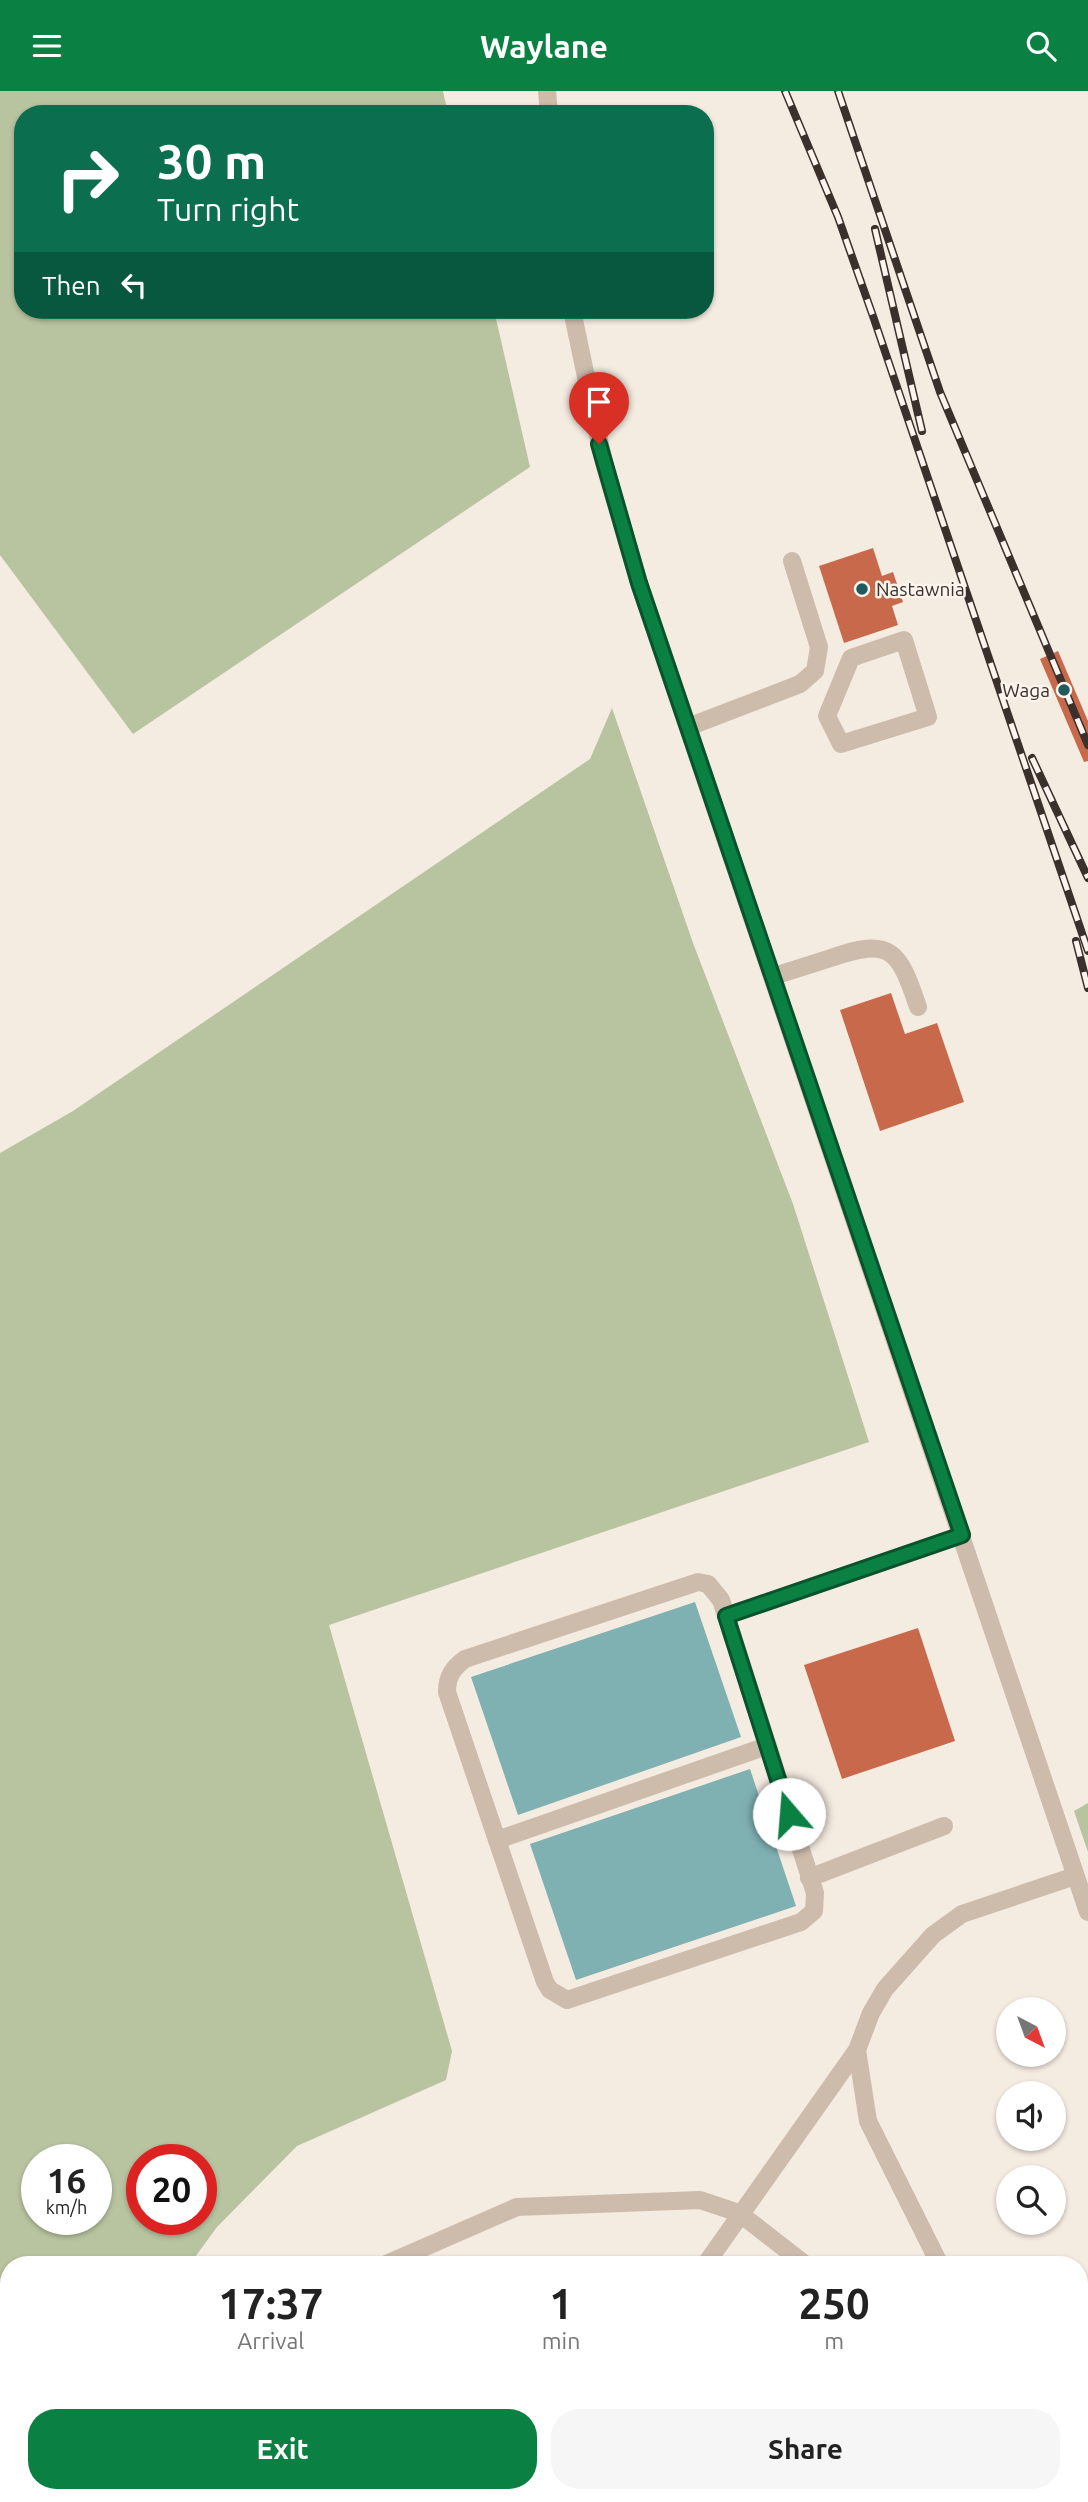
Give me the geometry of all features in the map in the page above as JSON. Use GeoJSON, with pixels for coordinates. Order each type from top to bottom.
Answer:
{"type":"FeatureCollection","features":[{"type":"Feature","properties":{"kind":"lane"},"geometry":{"type":"LineString","coordinates":[[574,319],[604,463],[639,583],[774,976],[909,1387],[962,1535],[1088,1912]]}},
{"type":"Feature","properties":{"kind":"lane"},"geometry":{"type":"LineString","coordinates":[[688,727],[791,688],[814,671],[819,647],[792,561]]}},
{"type":"Feature","properties":{"kind":"lane"},"geometry":{"type":"LineString","coordinates":[[904,640],[928,717],[841,744],[827,716],[838,690],[851,658],[904,640]]}},
{"type":"Feature","properties":{"kind":"lane"},"geometry":{"type":"LineString","coordinates":[[814,671],[838,690]]}},
{"type":"Feature","properties":{"kind":"lane"},"geometry":{"type":"LineString","coordinates":[[774,976],[863,946],[881,948],[896,958],[908,975],[918,1007]]}},
{"type":"Feature","properties":{"kind":"lane"},"geometry":{"type":"LineString","coordinates":[[726,1616],[962,1535]]}},
{"type":"Feature","properties":{"kind":"lane"},"geometry":{"type":"LineString","coordinates":[[698,1582],[708,1584],[716,1592],[726,1616],[809,1878],[816,1903],[814,1911],[801,1922],[567,2000],[550,1990],[545,1982],[447,1692],[447,1683],[456,1666],[465,1659],[698,1582]]}},
{"type":"Feature","properties":{"kind":"lane"},"geometry":{"type":"LineString","coordinates":[[497,1840],[767,1746]]}},
{"type":"Feature","properties":{"kind":"lane"},"geometry":{"type":"LineString","coordinates":[[809,1878],[944,1826]]}},
{"type":"Feature","properties":{"kind":"lane"},"geometry":{"type":"LineString","coordinates":[[711,2256],[857,2050],[871,2013],[885,1989],[933,1935],[962,1914],[1075,1876]]}},
{"type":"Feature","properties":{"kind":"lane"},"geometry":{"type":"LineString","coordinates":[[857,2050],[868,2121],[936,2256]]}},
{"type":"Feature","properties":{"kind":"lane"},"geometry":{"type":"LineString","coordinates":[[405,2256],[517,2207],[700,2200],[739,2213],[794,2256]]}},
{"type":"Feature","properties":{"kind":"green space"},"geometry":{"type":"Polygon","coordinates":[[[0,91],[443,91],[446,105],[14,105],[14,319],[496,319],[530,467],[133,734],[0,555],[0,91]]]}},
{"type":"Feature","properties":{"kind":"green space"},"geometry":{"type":"Polygon","coordinates":[[[612,708],[693,943],[793,1204],[869,1442],[329,1625],[452,2051],[446,2080],[297,2146],[217,2227],[217,2144],[126,2144],[126,2235],[211,2235],[196,2256],[0,2256],[0,1153],[73,1111],[590,759],[612,708]]]}},
{"type":"Feature","properties":{"kind":"green space"},"geometry":{"type":"Polygon","coordinates":[[[1088,1803],[1088,1852],[1074,1811],[1088,1803]]]}},
{"type":"Feature","properties":{"kind":"water"},"geometry":{"type":"Polygon","coordinates":[[[695,1602],[741,1737],[518,1815],[471,1677],[695,1602]]]}},
{"type":"Feature","properties":{"kind":"water"},"geometry":{"type":"Polygon","coordinates":[[[750,1769],[796,1906],[576,1980],[530,1844],[750,1769]]]}},
{"type":"Feature","properties":{"kind":"building","name":"Nastawnia"},"geometry":{"type":"Polygon","coordinates":[[[873,548],[882,576],[893,572],[903,602],[892,606],[898,625],[844,643],[819,566],[873,548]]]}},
{"type":"Feature","properties":{"kind":"building","name":"Waga"},"geometry":{"type":"Polygon","coordinates":[[[1058,651],[1088,721],[1088,761],[1084,762],[1040,659],[1058,651]]]}},
{"type":"Feature","properties":{"kind":"building"},"geometry":{"type":"Polygon","coordinates":[[[891,993],[905,1034],[937,1023],[964,1102],[880,1131],[840,1010],[891,993]]]}},
{"type":"Feature","properties":{"kind":"building"},"geometry":{"type":"Polygon","coordinates":[[[918,1628],[955,1741],[842,1779],[804,1665],[918,1628]]]}},
{"type":"Feature","properties":{"kind":"railway"},"geometry":{"type":"LineString","coordinates":[[785,91],[838,217],[874,319],[1088,951]]}},
{"type":"Feature","properties":{"kind":"railway"},"geometry":{"type":"LineString","coordinates":[[838,91],[940,392],[1088,745]]}},
{"type":"Feature","properties":{"kind":"railway"},"geometry":{"type":"LineString","coordinates":[[875,229],[922,431]]}},
{"type":"Feature","properties":{"kind":"railway"},"geometry":{"type":"LineString","coordinates":[[1032,758],[1088,878]]}},
{"type":"Feature","properties":{"kind":"railway"},"geometry":{"type":"LineString","coordinates":[[1076,941],[1088,988]]}},
{"type":"Feature","properties":{"kind":"place","name":"Nastawnia"},"geometry":{"type":"Point","coordinates":[862,589]}},
{"type":"Feature","properties":{"kind":"place","name":"Waga"},"geometry":{"type":"Point","coordinates":[1064,690]}},
{"type":"Feature","properties":{"kind":"route"},"geometry":{"type":"LineString","coordinates":[[599,444],[639,583],[774,976],[909,1387],[962,1535],[726,1616],[789,1814]]}}]}
